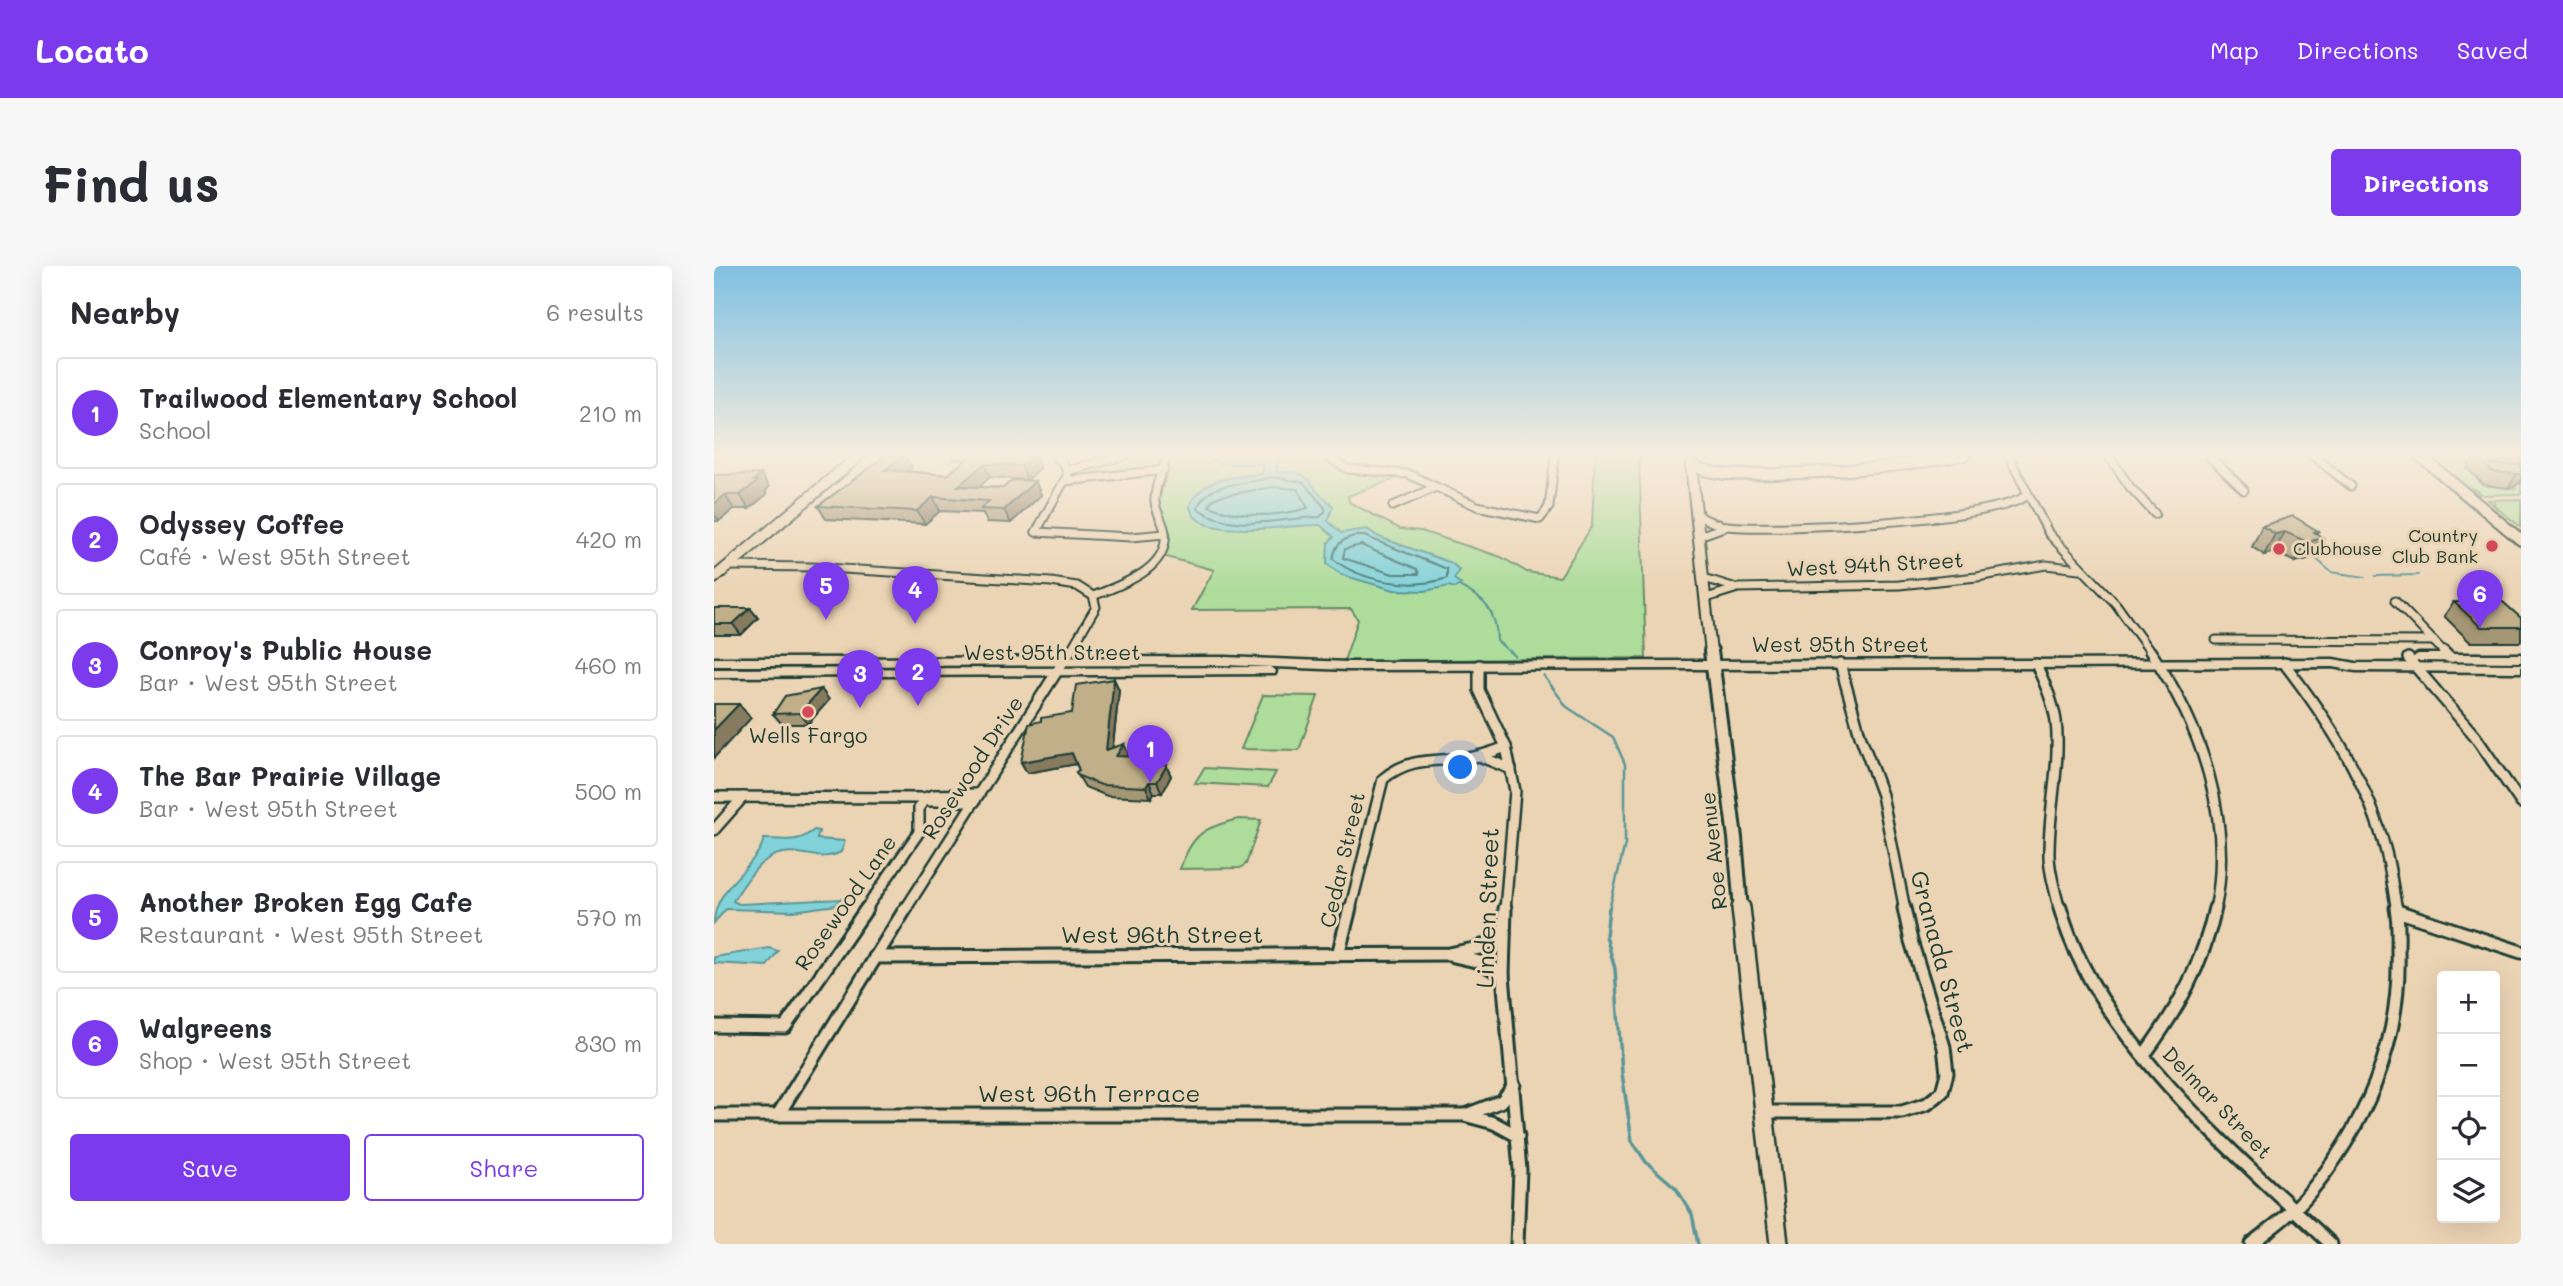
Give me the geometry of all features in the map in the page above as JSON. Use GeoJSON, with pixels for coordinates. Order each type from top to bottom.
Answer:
{"type":"FeatureCollection","features":[{"type":"Feature","properties":{"kind":"main road"},"geometry":{"type":"LineString","coordinates":[[714,587],[731,566],[807,501]]}},
{"type":"Feature","properties":{"kind":"main road","name":"Roe Avenue"},"geometry":{"type":"LineString","coordinates":[[1695,501],[1712,665],[1731,800],[1746,977],[1779,1244]]}},
{"type":"Feature","properties":{"kind":"main road"},"geometry":{"type":"LineString","coordinates":[[2474,501],[2521,540]]}},
{"type":"Feature","properties":{"kind":"main road","name":"West 95th Street"},"geometry":{"type":"LineString","coordinates":[[2413,663],[2450,658],[2521,658]]}},
{"type":"Feature","properties":{"kind":"main road","name":"West 95th Street"},"geometry":{"type":"LineString","coordinates":[[714,663],[1281,671],[1348,666],[2156,663],[2413,663],[2521,668]]}},
{"type":"Feature","properties":{"kind":"main road","name":"West 95th Street"},"geometry":{"type":"LineString","coordinates":[[714,673],[1061,666]]}},
{"type":"Feature","properties":{"kind":"street"},"geometry":{"type":"LineString","coordinates":[[1054,501],[1036,532],[1130,537],[1165,534]]}},
{"type":"Feature","properties":{"kind":"street"},"geometry":{"type":"LineString","coordinates":[[714,578],[731,566],[814,567],[1051,582],[1077,586],[1093,596],[1135,577],[1160,555],[1165,534],[1156,507],[1157,501]]}},
{"type":"Feature","properties":{"kind":"street"},"geometry":{"type":"LineString","coordinates":[[1393,506],[1405,501]]}},
{"type":"Feature","properties":{"kind":"street"},"geometry":{"type":"LineString","coordinates":[[1465,501],[1477,506],[1540,519],[1549,507],[1550,501]]}},
{"type":"Feature","properties":{"kind":"street"},"geometry":{"type":"LineString","coordinates":[[1697,515],[1726,526],[1874,523],[1947,516],[2020,501]]}},
{"type":"Feature","properties":{"kind":"street","name":"Delmar Street"},"geometry":{"type":"LineString","coordinates":[[2029,501],[2036,516],[2063,551],[2125,615],[2187,715],[2210,771],[2220,820],[2221,882],[2204,953],[2188,989],[2144,1055],[2331,1244]]}},
{"type":"Feature","properties":{"kind":"street"},"geometry":{"type":"LineString","coordinates":[[2143,501],[2155,514]]}},
{"type":"Feature","properties":{"kind":"street"},"geometry":{"type":"LineString","coordinates":[[2004,505],[2023,509],[2036,516]]}},
{"type":"Feature","properties":{"kind":"street"},"geometry":{"type":"LineString","coordinates":[[1699,536],[1726,526]]}},
{"type":"Feature","properties":{"kind":"street","name":"West 94th Street"},"geometry":{"type":"LineString","coordinates":[[2046,565],[2059,558],[2063,551]]}},
{"type":"Feature","properties":{"kind":"street","name":"West 94th Street"},"geometry":{"type":"LineString","coordinates":[[1706,598],[1738,588],[1899,585],[1977,577],[2046,565],[2081,570]]}},
{"type":"Feature","properties":{"kind":"street"},"geometry":{"type":"LineString","coordinates":[[1704,578],[1738,588]]}},
{"type":"Feature","properties":{"kind":"street","name":"Rosewood Drive"},"geometry":{"type":"LineString","coordinates":[[778,1115],[875,957],[1094,614],[1096,607],[1093,596]]}},
{"type":"Feature","properties":{"kind":"street"},"geometry":{"type":"LineString","coordinates":[[2395,601],[2450,658]]}},
{"type":"Feature","properties":{"kind":"street"},"geometry":{"type":"LineString","coordinates":[[2216,640],[2434,641]]}},
{"type":"Feature","properties":{"kind":"street"},"geometry":{"type":"LineString","coordinates":[[2251,1244],[2294,1208],[2328,1173],[2357,1132],[2384,1066],[2398,990],[2397,911],[2387,854],[2364,789],[2331,727],[2284,663]]}},
{"type":"Feature","properties":{"kind":"street"},"geometry":{"type":"LineString","coordinates":[[2413,663],[2475,736],[2521,803]]}},
{"type":"Feature","properties":{"kind":"street","name":"Granada Street"},"geometry":{"type":"LineString","coordinates":[[1764,1112],[1902,1112],[1920,1109],[1932,1102],[1948,1080],[1949,1065],[1911,941],[1882,795],[1860,735],[1840,664]]}},
{"type":"Feature","properties":{"kind":"street"},"geometry":{"type":"LineString","coordinates":[[2036,664],[2051,698],[2056,722],[2057,755],[2048,831],[2048,858],[2053,887],[2073,947],[2089,979],[2144,1055]]}},
{"type":"Feature","properties":{"kind":"street","name":"Linden Street"},"geometry":{"type":"LineString","coordinates":[[1479,665],[1479,690],[1506,747],[1515,798],[1503,975],[1520,1170],[1517,1244]]}},
{"type":"Feature","properties":{"kind":"street","name":"Cedar Street"},"geometry":{"type":"LineString","coordinates":[[1338,955],[1383,779],[1390,771],[1410,760],[1479,756],[1506,747]]}},
{"type":"Feature","properties":{"kind":"street"},"geometry":{"type":"LineString","coordinates":[[1479,756],[1511,769]]}},
{"type":"Feature","properties":{"kind":"street"},"geometry":{"type":"LineString","coordinates":[[714,797],[925,798],[929,801],[977,798]]}},
{"type":"Feature","properties":{"kind":"street"},"geometry":{"type":"LineString","coordinates":[[714,830],[743,797]]}},
{"type":"Feature","properties":{"kind":"street","name":"Rosewood Lane"},"geometry":{"type":"LineString","coordinates":[[714,1027],[785,1027],[919,832],[919,808],[925,798]]}},
{"type":"Feature","properties":{"kind":"street"},"geometry":{"type":"LineString","coordinates":[[2397,911],[2521,952]]}},
{"type":"Feature","properties":{"kind":"street","name":"West 96th Street"},"geometry":{"type":"LineString","coordinates":[[875,957],[1449,954],[1479,948],[1504,933]]}},
{"type":"Feature","properties":{"kind":"street","name":"West 96th Street"},"geometry":{"type":"LineString","coordinates":[[1449,954],[1480,962],[1503,975]]}},
{"type":"Feature","properties":{"kind":"street","name":"West 96th Terrace"},"geometry":{"type":"LineString","coordinates":[[1464,1115],[1502,1101],[1514,1085]]}},
{"type":"Feature","properties":{"kind":"street","name":"West 96th Terrace"},"geometry":{"type":"LineString","coordinates":[[714,1115],[1464,1115],[1494,1123],[1518,1136]]}},
{"type":"Feature","properties":{"kind":"green space"},"geometry":{"type":"Polygon","coordinates":[[[1159,501],[1349,501],[1400,529],[1421,531],[1501,557],[1527,572],[1560,577],[1592,526],[1593,501],[1641,501],[1646,658],[1344,661],[1358,620],[1351,609],[1192,610],[1214,570],[1163,556],[1171,535],[1159,501]]]}},
{"type":"Feature","properties":{"kind":"green space"},"geometry":{"type":"Polygon","coordinates":[[[2489,501],[2521,501],[2521,527],[2494,506],[2495,501],[2493,505],[2489,501]]]}},
{"type":"Feature","properties":{"kind":"green space"},"geometry":{"type":"Polygon","coordinates":[[[1263,695],[1318,696],[1299,750],[1241,749],[1263,695]]]}},
{"type":"Feature","properties":{"kind":"green space"},"geometry":{"type":"Polygon","coordinates":[[[1204,768],[1276,772],[1268,787],[1195,783],[1204,768]]]}},
{"type":"Feature","properties":{"kind":"green space"},"geometry":{"type":"Polygon","coordinates":[[[1239,819],[1261,820],[1246,864],[1240,868],[1180,869],[1189,848],[1201,834],[1217,825],[1239,819]]]}},
{"type":"Feature","properties":{"kind":"water"},"geometry":{"type":"Polygon","coordinates":[[[1192,501],[1327,501],[1333,506],[1328,521],[1341,533],[1367,529],[1379,537],[1452,563],[1459,570],[1454,579],[1461,584],[1455,588],[1449,586],[1425,591],[1394,590],[1342,575],[1327,564],[1328,543],[1334,537],[1320,525],[1225,528],[1207,524],[1195,517],[1190,504],[1192,501]]]}},
{"type":"Feature","properties":{"kind":"water"},"geometry":{"type":"Polygon","coordinates":[[[814,830],[819,831],[817,839],[845,841],[841,852],[815,856],[787,852],[767,859],[752,874],[733,901],[739,904],[841,899],[836,905],[793,911],[726,909],[714,923],[721,899],[753,859],[764,839],[790,840],[801,838],[814,830]]]}},
{"type":"Feature","properties":{"kind":"water"},"geometry":{"type":"Polygon","coordinates":[[[769,948],[778,951],[767,966],[714,963],[714,957],[769,948]]]}},
{"type":"Feature","properties":{"kind":"building"},"geometry":{"type":"Polygon","coordinates":[[[825,501],[929,501],[917,511],[818,506],[825,501]]]}},
{"type":"Feature","properties":{"kind":"building"},"geometry":{"type":"Polygon","coordinates":[[[984,501],[1014,501],[1004,510],[981,509],[989,501],[984,501]]]}},
{"type":"Feature","properties":{"kind":"building"},"geometry":{"type":"Polygon","coordinates":[[[2293,516],[2318,531],[2314,532],[2323,538],[2307,542],[2285,532],[2275,534],[2262,526],[2293,516]]]}},
{"type":"Feature","properties":{"kind":"building"},"geometry":{"type":"Polygon","coordinates":[[[2454,602],[2503,602],[2521,618],[2521,627],[2481,627],[2454,602]]]}},
{"type":"Feature","properties":{"kind":"building"},"geometry":{"type":"Polygon","coordinates":[[[715,608],[750,608],[733,624],[714,624],[715,608]]]}},
{"type":"Feature","properties":{"kind":"building"},"geometry":{"type":"Polygon","coordinates":[[[1114,679],[1106,750],[1124,744],[1116,756],[1163,758],[1159,765],[1167,765],[1157,782],[1149,782],[1146,787],[1101,785],[1079,776],[1072,753],[1021,762],[1029,724],[1041,721],[1041,718],[1072,713],[1076,685],[1114,679]]]}},
{"type":"Feature","properties":{"kind":"building"},"geometry":{"type":"Polygon","coordinates":[[[821,689],[800,713],[773,714],[785,696],[821,689]]]}},
{"type":"Feature","properties":{"kind":"building"},"geometry":{"type":"Polygon","coordinates":[[[714,704],[739,704],[714,730],[714,704]]]}},
{"type":"Feature","properties":{"kind":"waterway"},"geometry":{"type":"LineString","coordinates":[[2312,555],[2331,572],[2365,577]]}},
{"type":"Feature","properties":{"kind":"waterway"},"geometry":{"type":"LineString","coordinates":[[2375,576],[2418,575]]}},
{"type":"Feature","properties":{"kind":"waterway"},"geometry":{"type":"LineString","coordinates":[[1459,586],[1488,607],[1495,622],[1497,641],[1511,653]]}},
{"type":"Feature","properties":{"kind":"waterway"},"geometry":{"type":"LineString","coordinates":[[1509,651],[1515,656]]}},
{"type":"Feature","properties":{"kind":"waterway"},"geometry":{"type":"LineString","coordinates":[[1544,676],[1567,707],[1613,737],[1625,764],[1625,844],[1609,910]]}},
{"type":"Feature","properties":{"kind":"waterway"},"geometry":{"type":"LineString","coordinates":[[1609,908],[1606,936],[1615,969],[1622,1073],[1632,1141],[1646,1162],[1676,1188],[1692,1214],[1698,1244]]}},
{"type":"Feature","properties":{"kind":"place","name":"Country Club Bank"},"geometry":{"type":"Point","coordinates":[2492,546]}},
{"type":"Feature","properties":{"kind":"place","name":"Clubhouse"},"geometry":{"type":"Point","coordinates":[2279,549]}},
{"type":"Feature","properties":{"kind":"place","name":"Another Broken Egg Cafe"},"geometry":{"type":"Point","coordinates":[826,620]}},
{"type":"Feature","properties":{"kind":"place","name":"The Bar Prairie Village"},"geometry":{"type":"Point","coordinates":[915,624]}},
{"type":"Feature","properties":{"kind":"place","name":"Walgreens"},"geometry":{"type":"Point","coordinates":[2480,628]}},
{"type":"Feature","properties":{"kind":"place","name":"Odyssey Coffee"},"geometry":{"type":"Point","coordinates":[918,706]}},
{"type":"Feature","properties":{"kind":"place","name":"Conroy's Public House"},"geometry":{"type":"Point","coordinates":[860,708]}},
{"type":"Feature","properties":{"kind":"place","name":"Wells Fargo"},"geometry":{"type":"Point","coordinates":[808,712]}},
{"type":"Feature","properties":{"kind":"place","name":"Trailwood Elementary School"},"geometry":{"type":"Point","coordinates":[1150,783]}}]}
